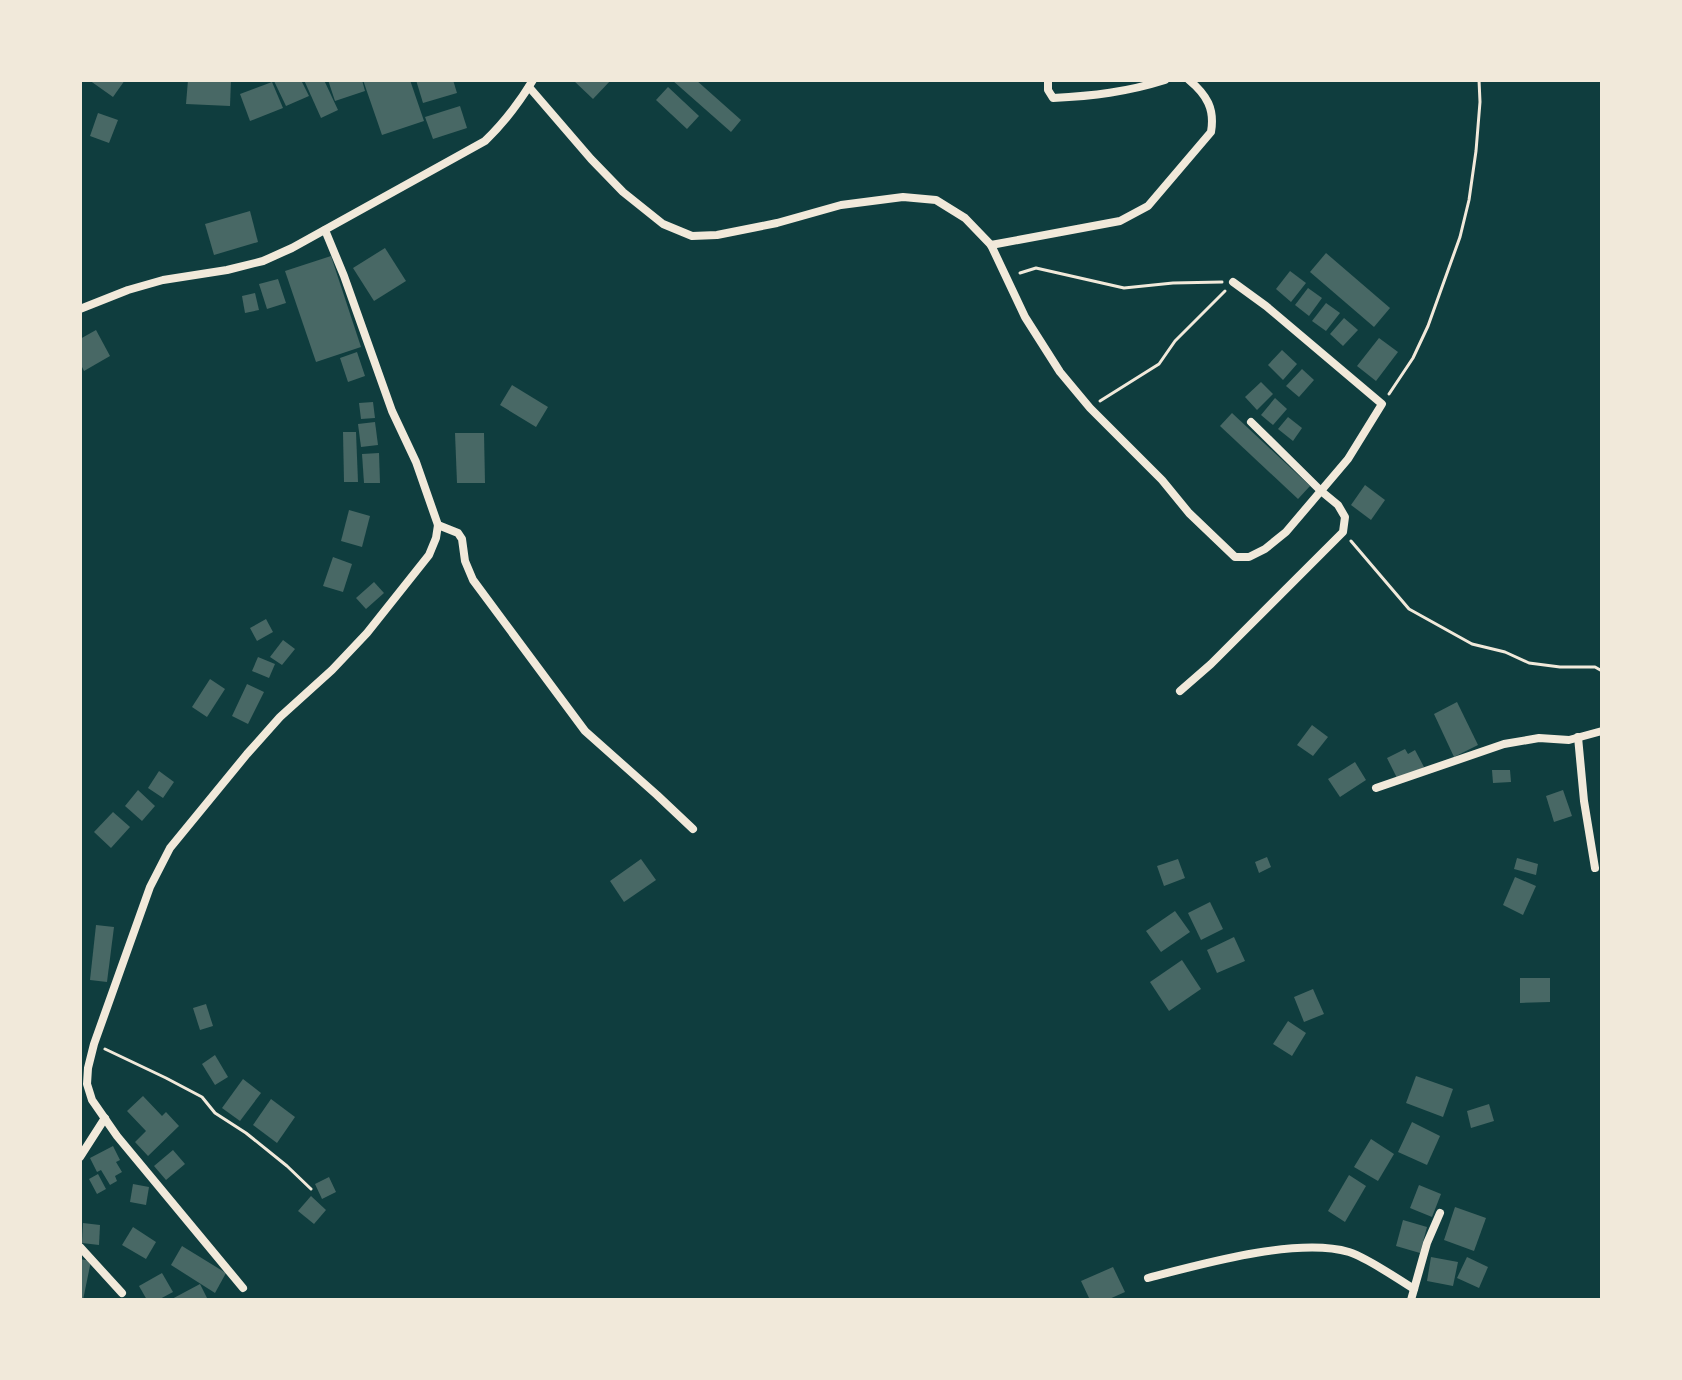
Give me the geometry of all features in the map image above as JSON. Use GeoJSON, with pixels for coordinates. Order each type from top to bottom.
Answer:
{"type":"FeatureCollection","features":[{"type":"Feature","properties":{"kind":"street"},"geometry":{"type":"LineString","coordinates":[[1048,80],[1048,90],[1053,98],[1097,96],[1165,80]]}},
{"type":"Feature","properties":{"kind":"street"},"geometry":{"type":"LineString","coordinates":[[991,245],[1120,221],[1148,206],[1211,132],[1214,118],[1211,108],[1201,90],[1189,80]]}},
{"type":"Feature","properties":{"kind":"street"},"geometry":{"type":"LineString","coordinates":[[80,309],[163,280],[263,261],[485,141],[510,115],[531,84],[591,159],[623,192],[663,224],[692,236],[717,235],[777,223],[841,205],[903,197],[936,200],[965,218],[991,245],[1025,317],[1060,372],[1090,408],[1235,557],[1249,557],[1286,532],[1348,459],[1382,404],[1233,282]]}},
{"type":"Feature","properties":{"kind":"street"},"geometry":{"type":"LineString","coordinates":[[243,1288],[117,1136],[92,1100],[87,1084],[88,1068],[150,887],[170,848],[280,717],[367,633],[429,555],[436,538],[438,525],[416,462],[392,411],[325,230]]}},
{"type":"Feature","properties":{"kind":"street"},"geometry":{"type":"LineString","coordinates":[[1180,691],[1343,532],[1345,517],[1338,505],[1251,422]]}},
{"type":"Feature","properties":{"kind":"street"},"geometry":{"type":"LineString","coordinates":[[438,525],[458,533],[473,580],[585,731],[693,829]]}},
{"type":"Feature","properties":{"kind":"street"},"geometry":{"type":"LineString","coordinates":[[1376,788],[1504,744],[1539,738],[1569,740],[1602,731]]}},
{"type":"Feature","properties":{"kind":"street"},"geometry":{"type":"LineString","coordinates":[[1578,737],[1595,868]]}},
{"type":"Feature","properties":{"kind":"street"},"geometry":{"type":"LineString","coordinates":[[80,1157],[105,1118]]}},
{"type":"Feature","properties":{"kind":"street"},"geometry":{"type":"LineString","coordinates":[[1411,1300],[1427,1243],[1440,1213]]}},
{"type":"Feature","properties":{"kind":"street"},"geometry":{"type":"LineString","coordinates":[[80,1247],[122,1293]]}},
{"type":"Feature","properties":{"kind":"street"},"geometry":{"type":"LineString","coordinates":[[1148,1278],[1219,1260],[1288,1249],[1335,1249],[1353,1253],[1414,1289]]}},
{"type":"Feature","properties":{"kind":"path"},"geometry":{"type":"LineString","coordinates":[[1382,404],[1413,358],[1428,326],[1460,237],[1476,151],[1479,80]]}},
{"type":"Feature","properties":{"kind":"path"},"geometry":{"type":"LineString","coordinates":[[1007,276],[1036,268],[1124,288],[1233,282]]}},
{"type":"Feature","properties":{"kind":"path"},"geometry":{"type":"LineString","coordinates":[[1090,408],[1159,364],[1175,341],[1233,282]]}},
{"type":"Feature","properties":{"kind":"path"},"geometry":{"type":"LineString","coordinates":[[1343,532],[1409,609],[1472,644],[1505,652],[1529,663],[1595,667],[1602,671]]}},
{"type":"Feature","properties":{"kind":"path"},"geometry":{"type":"LineString","coordinates":[[94,1044],[202,1097],[215,1113],[267,1150],[311,1189]]}},
{"type":"Feature","properties":{"kind":"building"},"geometry":{"type":"Polygon","coordinates":[[[89,80],[125,80],[113,97],[89,80]]]}},
{"type":"Feature","properties":{"kind":"building"},"geometry":{"type":"Polygon","coordinates":[[[188,80],[231,80],[230,106],[186,104],[188,80]]]}},
{"type":"Feature","properties":{"kind":"building"},"geometry":{"type":"Polygon","coordinates":[[[301,80],[309,96],[286,106],[274,81],[301,80]]]}},
{"type":"Feature","properties":{"kind":"building"},"geometry":{"type":"Polygon","coordinates":[[[304,80],[324,80],[338,110],[321,118],[304,80]]]}},
{"type":"Feature","properties":{"kind":"building"},"geometry":{"type":"Polygon","coordinates":[[[328,80],[362,80],[365,91],[335,101],[328,80]]]}},
{"type":"Feature","properties":{"kind":"building"},"geometry":{"type":"Polygon","coordinates":[[[363,80],[410,80],[424,121],[382,135],[363,80]]]}},
{"type":"Feature","properties":{"kind":"building"},"geometry":{"type":"Polygon","coordinates":[[[416,80],[453,80],[457,93],[423,103],[416,80]]]}},
{"type":"Feature","properties":{"kind":"building"},"geometry":{"type":"Polygon","coordinates":[[[573,80],[611,80],[593,99],[573,80]]]}},
{"type":"Feature","properties":{"kind":"building"},"geometry":{"type":"Polygon","coordinates":[[[672,80],[696,80],[741,120],[731,132],[672,80]]]}},
{"type":"Feature","properties":{"kind":"building"},"geometry":{"type":"Polygon","coordinates":[[[272,82],[283,108],[250,121],[240,94],[272,82]]]}},
{"type":"Feature","properties":{"kind":"building"},"geometry":{"type":"Polygon","coordinates":[[[668,87],[699,116],[687,129],[656,100],[668,87]]]}},
{"type":"Feature","properties":{"kind":"building"},"geometry":{"type":"Polygon","coordinates":[[[460,106],[467,128],[433,139],[425,117],[460,106]]]}},
{"type":"Feature","properties":{"kind":"building"},"geometry":{"type":"Polygon","coordinates":[[[98,113],[118,120],[109,143],[90,136],[98,113]]]}},
{"type":"Feature","properties":{"kind":"building"},"geometry":{"type":"Polygon","coordinates":[[[250,211],[258,242],[214,255],[205,224],[250,211]]]}},
{"type":"Feature","properties":{"kind":"building"},"geometry":{"type":"Polygon","coordinates":[[[385,248],[406,281],[374,301],[353,268],[385,248]]]}},
{"type":"Feature","properties":{"kind":"building"},"geometry":{"type":"Polygon","coordinates":[[[1326,253],[1390,308],[1374,327],[1310,272],[1326,253]]]}},
{"type":"Feature","properties":{"kind":"building"},"geometry":{"type":"Polygon","coordinates":[[[331,256],[361,347],[316,362],[285,271],[331,256]]]}},
{"type":"Feature","properties":{"kind":"building"},"geometry":{"type":"Polygon","coordinates":[[[1290,271],[1306,283],[1291,302],[1276,289],[1290,271]]]}},
{"type":"Feature","properties":{"kind":"building"},"geometry":{"type":"Polygon","coordinates":[[[278,279],[286,303],[267,309],[259,284],[278,279]]]}},
{"type":"Feature","properties":{"kind":"building"},"geometry":{"type":"Polygon","coordinates":[[[1308,288],[1322,298],[1309,316],[1295,305],[1308,288]]]}},
{"type":"Feature","properties":{"kind":"building"},"geometry":{"type":"Polygon","coordinates":[[[255,293],[259,310],[245,313],[242,296],[255,293]]]}},
{"type":"Feature","properties":{"kind":"building"},"geometry":{"type":"Polygon","coordinates":[[[1326,303],[1340,313],[1326,331],[1312,321],[1326,303]]]}},
{"type":"Feature","properties":{"kind":"building"},"geometry":{"type":"Polygon","coordinates":[[[1344,318],[1358,330],[1343,346],[1330,334],[1344,318]]]}},
{"type":"Feature","properties":{"kind":"building"},"geometry":{"type":"Polygon","coordinates":[[[96,330],[110,356],[84,371],[80,363],[80,339],[96,330]]]}},
{"type":"Feature","properties":{"kind":"building"},"geometry":{"type":"Polygon","coordinates":[[[1379,338],[1398,352],[1376,381],[1357,366],[1379,338]]]}},
{"type":"Feature","properties":{"kind":"building"},"geometry":{"type":"Polygon","coordinates":[[[1282,350],[1297,364],[1283,380],[1268,365],[1282,350]]]}},
{"type":"Feature","properties":{"kind":"building"},"geometry":{"type":"Polygon","coordinates":[[[357,352],[365,376],[348,382],[340,358],[357,352]]]}},
{"type":"Feature","properties":{"kind":"building"},"geometry":{"type":"Polygon","coordinates":[[[1302,369],[1314,380],[1299,397],[1286,386],[1302,369]]]}},
{"type":"Feature","properties":{"kind":"building"},"geometry":{"type":"Polygon","coordinates":[[[1261,382],[1273,394],[1257,410],[1245,397],[1261,382]]]}},
{"type":"Feature","properties":{"kind":"building"},"geometry":{"type":"Polygon","coordinates":[[[512,385],[548,407],[536,427],[500,405],[512,385]]]}},
{"type":"Feature","properties":{"kind":"building"},"geometry":{"type":"Polygon","coordinates":[[[1275,398],[1287,409],[1273,425],[1261,415],[1275,398]]]}},
{"type":"Feature","properties":{"kind":"building"},"geometry":{"type":"Polygon","coordinates":[[[373,402],[375,418],[361,419],[359,403],[373,402]]]}},
{"type":"Feature","properties":{"kind":"building"},"geometry":{"type":"Polygon","coordinates":[[[1232,413],[1310,486],[1298,499],[1220,426],[1232,413]]]}},
{"type":"Feature","properties":{"kind":"building"},"geometry":{"type":"Polygon","coordinates":[[[1288,417],[1302,428],[1293,441],[1278,429],[1288,417]]]}},
{"type":"Feature","properties":{"kind":"building"},"geometry":{"type":"Polygon","coordinates":[[[375,422],[378,445],[361,447],[358,424],[375,422]]]}},
{"type":"Feature","properties":{"kind":"building"},"geometry":{"type":"Polygon","coordinates":[[[343,432],[356,432],[358,482],[344,482],[343,432]]]}},
{"type":"Feature","properties":{"kind":"building"},"geometry":{"type":"Polygon","coordinates":[[[455,433],[484,433],[485,483],[457,483],[455,433]]]}},
{"type":"Feature","properties":{"kind":"building"},"geometry":{"type":"Polygon","coordinates":[[[379,453],[380,483],[364,483],[362,454],[379,453]]]}},
{"type":"Feature","properties":{"kind":"building"},"geometry":{"type":"Polygon","coordinates":[[[1365,485],[1385,500],[1371,520],[1351,505],[1365,485]]]}},
{"type":"Feature","properties":{"kind":"building"},"geometry":{"type":"Polygon","coordinates":[[[349,510],[370,516],[362,547],[341,541],[349,510]]]}},
{"type":"Feature","properties":{"kind":"building"},"geometry":{"type":"Polygon","coordinates":[[[333,557],[352,564],[343,592],[323,586],[333,557]]]}},
{"type":"Feature","properties":{"kind":"building"},"geometry":{"type":"Polygon","coordinates":[[[374,582],[384,593],[366,609],[356,598],[374,582]]]}},
{"type":"Feature","properties":{"kind":"building"},"geometry":{"type":"Polygon","coordinates":[[[266,619],[273,632],[257,641],[250,628],[266,619]]]}},
{"type":"Feature","properties":{"kind":"building"},"geometry":{"type":"Polygon","coordinates":[[[283,640],[295,649],[282,665],[270,657],[283,640]]]}},
{"type":"Feature","properties":{"kind":"building"},"geometry":{"type":"Polygon","coordinates":[[[258,657],[275,664],[269,678],[252,671],[258,657]]]}},
{"type":"Feature","properties":{"kind":"building"},"geometry":{"type":"Polygon","coordinates":[[[210,679],[225,689],[207,717],[192,707],[210,679]]]}},
{"type":"Feature","properties":{"kind":"building"},"geometry":{"type":"Polygon","coordinates":[[[247,684],[264,692],[248,724],[232,716],[247,684]]]}},
{"type":"Feature","properties":{"kind":"building"},"geometry":{"type":"Polygon","coordinates":[[[1457,702],[1478,745],[1454,757],[1434,714],[1457,702]]]}},
{"type":"Feature","properties":{"kind":"building"},"geometry":{"type":"Polygon","coordinates":[[[1312,725],[1328,737],[1313,756],[1297,745],[1312,725]]]}},
{"type":"Feature","properties":{"kind":"building"},"geometry":{"type":"Polygon","coordinates":[[[1405,749],[1408,754],[1415,750],[1424,767],[1398,780],[1387,758],[1405,749]]]}},
{"type":"Feature","properties":{"kind":"building"},"geometry":{"type":"Polygon","coordinates":[[[1355,762],[1366,780],[1340,797],[1328,779],[1355,762]]]}},
{"type":"Feature","properties":{"kind":"building"},"geometry":{"type":"Polygon","coordinates":[[[1492,770],[1510,770],[1511,782],[1493,783],[1492,770]]]}},
{"type":"Feature","properties":{"kind":"building"},"geometry":{"type":"Polygon","coordinates":[[[159,771],[174,782],[163,798],[148,788],[159,771]]]}},
{"type":"Feature","properties":{"kind":"building"},"geometry":{"type":"Polygon","coordinates":[[[138,790],[155,806],[142,821],[125,806],[138,790]]]}},
{"type":"Feature","properties":{"kind":"building"},"geometry":{"type":"Polygon","coordinates":[[[1563,790],[1572,816],[1554,822],[1546,796],[1563,790]]]}},
{"type":"Feature","properties":{"kind":"building"},"geometry":{"type":"Polygon","coordinates":[[[113,812],[130,827],[111,848],[94,832],[113,812]]]}},
{"type":"Feature","properties":{"kind":"building"},"geometry":{"type":"Polygon","coordinates":[[[1267,857],[1271,867],[1259,873],[1255,862],[1267,857]]]}},
{"type":"Feature","properties":{"kind":"building"},"geometry":{"type":"Polygon","coordinates":[[[1517,858],[1538,864],[1536,875],[1514,869],[1517,858]]]}},
{"type":"Feature","properties":{"kind":"building"},"geometry":{"type":"Polygon","coordinates":[[[641,859],[656,880],[624,902],[610,881],[641,859]]]}},
{"type":"Feature","properties":{"kind":"building"},"geometry":{"type":"Polygon","coordinates":[[[1178,859],[1185,878],[1164,886],[1157,866],[1178,859]]]}},
{"type":"Feature","properties":{"kind":"building"},"geometry":{"type":"Polygon","coordinates":[[[1515,877],[1536,886],[1523,915],[1503,905],[1515,877]]]}},
{"type":"Feature","properties":{"kind":"building"},"geometry":{"type":"Polygon","coordinates":[[[1210,902],[1223,929],[1201,940],[1188,913],[1210,902]]]}},
{"type":"Feature","properties":{"kind":"building"},"geometry":{"type":"Polygon","coordinates":[[[1175,911],[1190,932],[1161,952],[1146,931],[1175,911]]]}},
{"type":"Feature","properties":{"kind":"building"},"geometry":{"type":"Polygon","coordinates":[[[96,925],[114,927],[107,982],[90,980],[96,925]]]}},
{"type":"Feature","properties":{"kind":"building"},"geometry":{"type":"Polygon","coordinates":[[[1234,937],[1245,961],[1217,973],[1207,950],[1234,937]]]}},
{"type":"Feature","properties":{"kind":"building"},"geometry":{"type":"Polygon","coordinates":[[[1182,960],[1201,989],[1169,1011],[1150,982],[1182,960]]]}},
{"type":"Feature","properties":{"kind":"building"},"geometry":{"type":"Polygon","coordinates":[[[1520,978],[1550,978],[1550,1002],[1520,1003],[1520,978]]]}},
{"type":"Feature","properties":{"kind":"building"},"geometry":{"type":"Polygon","coordinates":[[[1313,989],[1324,1014],[1304,1022],[1294,997],[1313,989]]]}},
{"type":"Feature","properties":{"kind":"building"},"geometry":{"type":"Polygon","coordinates":[[[206,1004],[213,1026],[200,1030],[193,1008],[206,1004]]]}},
{"type":"Feature","properties":{"kind":"building"},"geometry":{"type":"Polygon","coordinates":[[[1288,1021],[1306,1033],[1292,1056],[1273,1044],[1288,1021]]]}},
{"type":"Feature","properties":{"kind":"building"},"geometry":{"type":"Polygon","coordinates":[[[215,1055],[228,1077],[215,1085],[202,1064],[215,1055]]]}},
{"type":"Feature","properties":{"kind":"building"},"geometry":{"type":"Polygon","coordinates":[[[1416,1076],[1453,1089],[1443,1117],[1406,1103],[1416,1076]]]}},
{"type":"Feature","properties":{"kind":"building"},"geometry":{"type":"Polygon","coordinates":[[[243,1079],[261,1093],[240,1121],[222,1108],[243,1079]]]}},
{"type":"Feature","properties":{"kind":"building"},"geometry":{"type":"Polygon","coordinates":[[[143,1096],[162,1116],[166,1112],[179,1126],[148,1156],[135,1142],[146,1131],[127,1111],[143,1096]]]}},
{"type":"Feature","properties":{"kind":"building"},"geometry":{"type":"Polygon","coordinates":[[[271,1099],[295,1117],[277,1143],[253,1125],[271,1099]]]}},
{"type":"Feature","properties":{"kind":"building"},"geometry":{"type":"Polygon","coordinates":[[[1489,1104],[1494,1121],[1471,1128],[1467,1111],[1489,1104]]]}},
{"type":"Feature","properties":{"kind":"building"},"geometry":{"type":"Polygon","coordinates":[[[1412,1122],[1440,1136],[1427,1165],[1398,1152],[1412,1122]]]}},
{"type":"Feature","properties":{"kind":"building"},"geometry":{"type":"Polygon","coordinates":[[[1371,1139],[1394,1154],[1378,1181],[1354,1167],[1371,1139]]]}},
{"type":"Feature","properties":{"kind":"building"},"geometry":{"type":"Polygon","coordinates":[[[113,1146],[122,1172],[115,1176],[117,1181],[110,1185],[101,1170],[97,1172],[90,1158],[113,1146]]]}},
{"type":"Feature","properties":{"kind":"building"},"geometry":{"type":"Polygon","coordinates":[[[173,1150],[185,1164],[166,1180],[154,1166],[173,1150]]]}},
{"type":"Feature","properties":{"kind":"building"},"geometry":{"type":"Polygon","coordinates":[[[98,1174],[106,1189],[97,1194],[89,1179],[98,1174]]]}},
{"type":"Feature","properties":{"kind":"building"},"geometry":{"type":"Polygon","coordinates":[[[1349,1175],[1366,1186],[1345,1222],[1328,1211],[1349,1175]]]}},
{"type":"Feature","properties":{"kind":"building"},"geometry":{"type":"Polygon","coordinates":[[[329,1177],[336,1192],[322,1199],[315,1184],[329,1177]]]}},
{"type":"Feature","properties":{"kind":"building"},"geometry":{"type":"Polygon","coordinates":[[[133,1184],[149,1187],[146,1205],[130,1202],[133,1184]]]}},
{"type":"Feature","properties":{"kind":"building"},"geometry":{"type":"Polygon","coordinates":[[[1419,1185],[1441,1194],[1432,1217],[1410,1208],[1419,1185]]]}},
{"type":"Feature","properties":{"kind":"building"},"geometry":{"type":"Polygon","coordinates":[[[311,1196],[326,1210],[314,1224],[298,1211],[311,1196]]]}},
{"type":"Feature","properties":{"kind":"building"},"geometry":{"type":"Polygon","coordinates":[[[1455,1207],[1486,1218],[1474,1251],[1444,1240],[1455,1207]]]}},
{"type":"Feature","properties":{"kind":"building"},"geometry":{"type":"Polygon","coordinates":[[[1403,1220],[1427,1227],[1420,1253],[1396,1246],[1403,1220]]]}},
{"type":"Feature","properties":{"kind":"building"},"geometry":{"type":"Polygon","coordinates":[[[83,1223],[100,1225],[99,1245],[82,1243],[83,1223]]]}},
{"type":"Feature","properties":{"kind":"building"},"geometry":{"type":"Polygon","coordinates":[[[133,1227],[156,1242],[146,1259],[122,1245],[133,1227]]]}},
{"type":"Feature","properties":{"kind":"building"},"geometry":{"type":"Polygon","coordinates":[[[182,1246],[226,1273],[215,1293],[171,1265],[182,1246]]]}},
{"type":"Feature","properties":{"kind":"building"},"geometry":{"type":"Polygon","coordinates":[[[1431,1257],[1458,1262],[1453,1286],[1427,1281],[1431,1257]]]}},
{"type":"Feature","properties":{"kind":"building"},"geometry":{"type":"Polygon","coordinates":[[[1467,1257],[1488,1267],[1479,1288],[1457,1278],[1467,1257]]]}},
{"type":"Feature","properties":{"kind":"building"},"geometry":{"type":"Polygon","coordinates":[[[80,1259],[91,1261],[83,1300],[80,1300],[80,1259]]]}},
{"type":"Feature","properties":{"kind":"building"},"geometry":{"type":"Polygon","coordinates":[[[1113,1267],[1125,1292],[1107,1300],[1090,1300],[1081,1281],[1113,1267]]]}},
{"type":"Feature","properties":{"kind":"building"},"geometry":{"type":"Polygon","coordinates":[[[162,1273],[173,1292],[158,1300],[147,1300],[139,1286],[162,1273]]]}},
{"type":"Feature","properties":{"kind":"building"},"geometry":{"type":"Polygon","coordinates":[[[200,1284],[207,1298],[170,1300],[200,1284]]]}}]}
